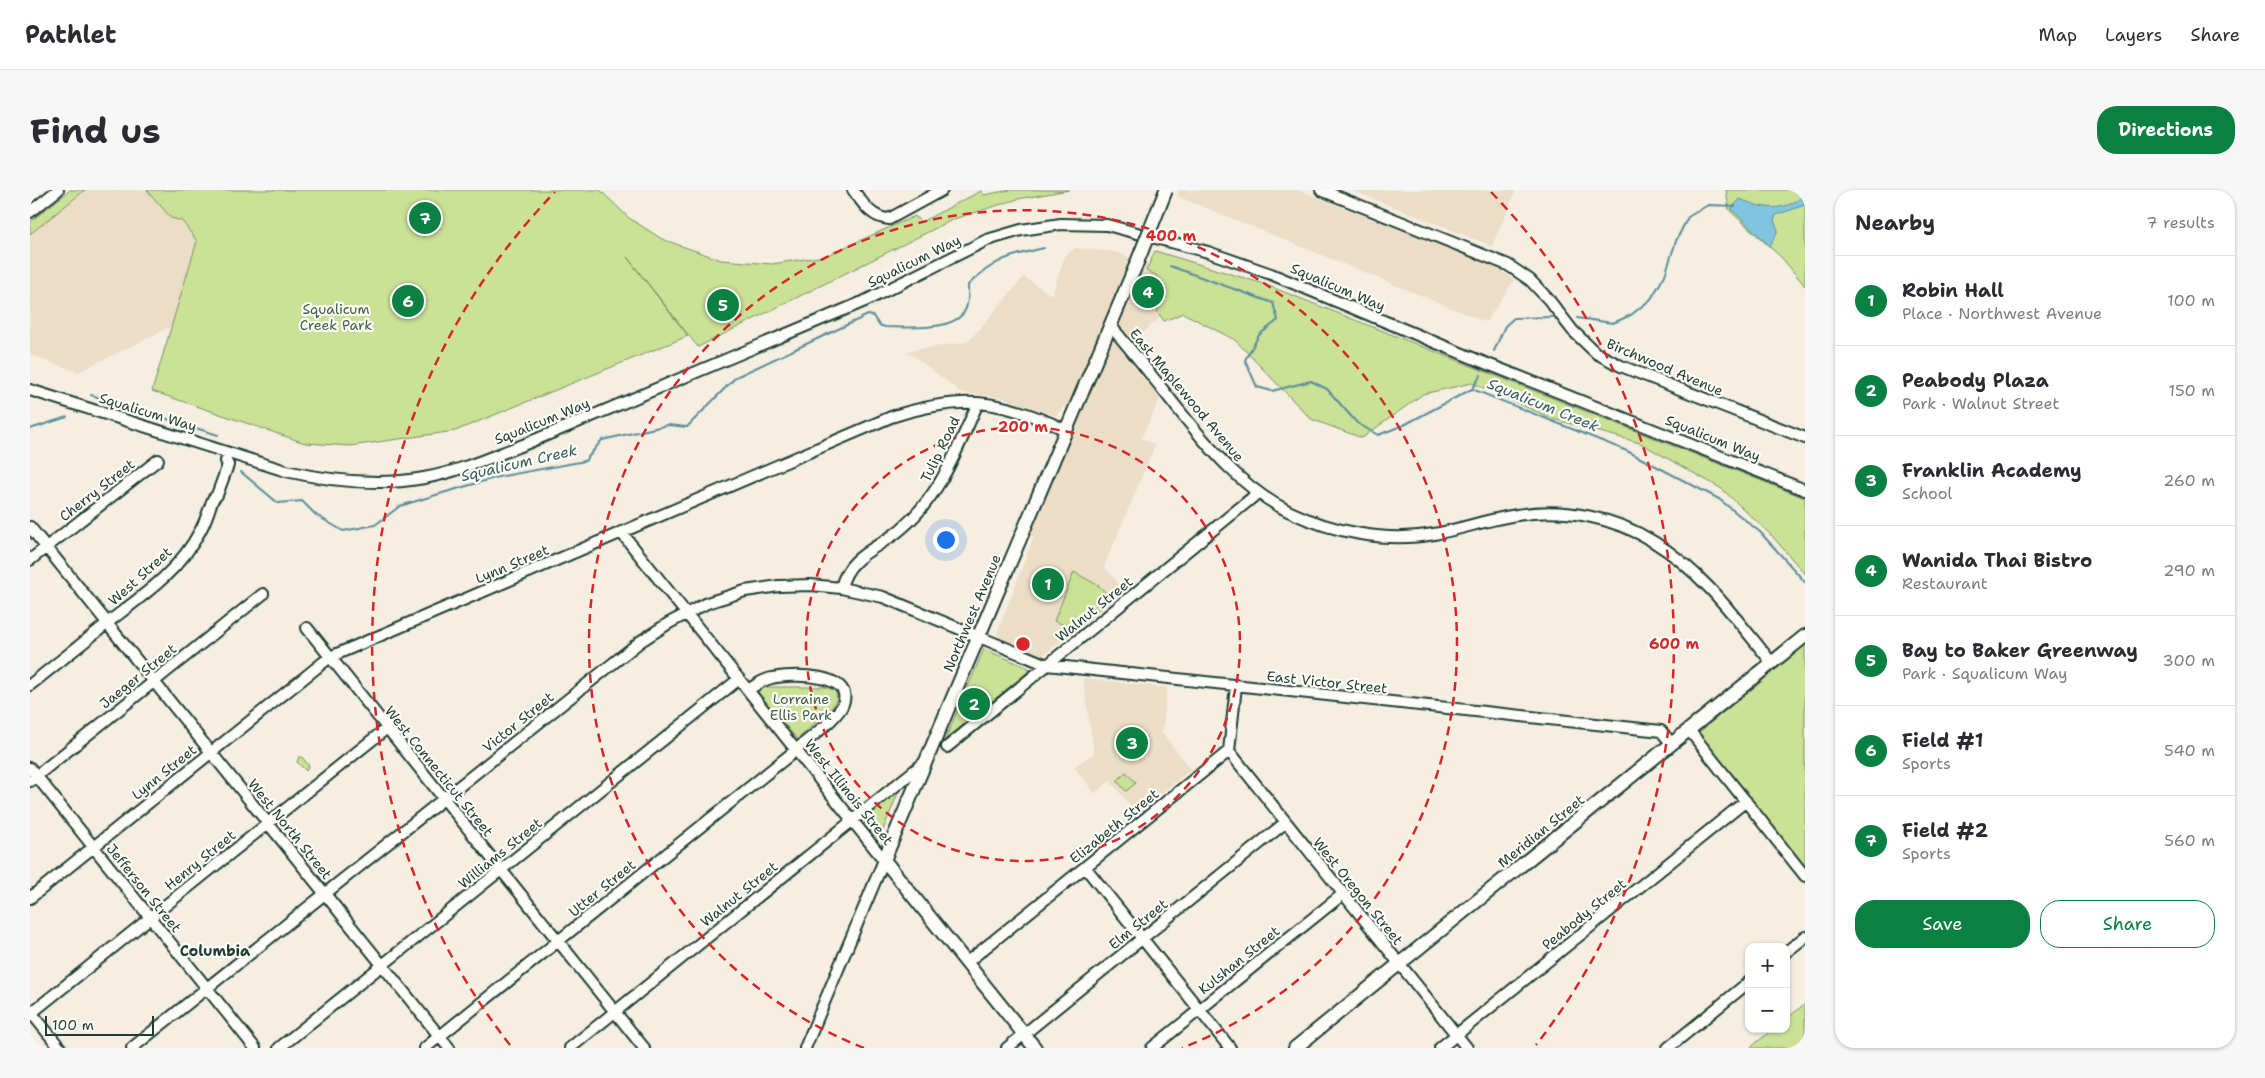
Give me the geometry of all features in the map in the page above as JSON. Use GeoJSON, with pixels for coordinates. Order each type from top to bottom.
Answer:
{"type":"FeatureCollection","features":[{"type":"Feature","properties":{"kind":"main road","name":"Northwest Avenue"},"geometry":{"type":"LineString","coordinates":[[884,860],[1166,190]]}},
{"type":"Feature","properties":{"kind":"main road","name":"Meridian Street"},"geometry":{"type":"LineString","coordinates":[[1295,1048],[1805,636]]}},
{"type":"Feature","properties":{"kind":"main road","name":"West Illinois Street"},"geometry":{"type":"LineString","coordinates":[[884,860],[1035,1048]]}},
{"type":"Feature","properties":{"kind":"street"},"geometry":{"type":"LineString","coordinates":[[30,212],[58,190]]}},
{"type":"Feature","properties":{"kind":"street"},"geometry":{"type":"LineString","coordinates":[[853,190],[873,215],[889,219],[942,190]]}},
{"type":"Feature","properties":{"kind":"street","name":"Birchwood Avenue"},"geometry":{"type":"LineString","coordinates":[[1321,190],[1508,265],[1530,280],[1549,300],[1573,331],[1596,353],[1621,366],[1805,438]]}},
{"type":"Feature","properties":{"kind":"street","name":"Squalicum Way"},"geometry":{"type":"LineString","coordinates":[[30,390],[228,456],[317,478],[364,482],[424,478],[466,466],[523,445],[865,301],[987,240],[1021,230],[1061,224],[1107,225],[1208,252],[1271,274],[1475,359],[1805,490]]}},
{"type":"Feature","properties":{"kind":"street","name":"East Maplewood Avenue"},"geometry":{"type":"LineString","coordinates":[[1110,325],[1204,441],[1241,479],[1258,493],[1287,510],[1315,522],[1350,532],[1383,536],[1434,534],[1511,516],[1538,512],[1580,515],[1619,525],[1653,541],[1688,567],[1712,590],[1772,663]]}},
{"type":"Feature","properties":{"kind":"street","name":"Lynn Street"},"geometry":{"type":"LineString","coordinates":[[30,898],[330,657],[891,417],[926,407],[961,402],[978,403],[1024,411],[1066,430]]}},
{"type":"Feature","properties":{"kind":"street","name":"Tulip Road"},"geometry":{"type":"LineString","coordinates":[[841,588],[844,576],[851,565],[902,528],[935,492],[948,471],[978,403]]}},
{"type":"Feature","properties":{"kind":"street","name":"West Street"},"geometry":{"type":"LineString","coordinates":[[30,685],[157,583],[185,554],[200,531],[213,499],[212,494],[223,463],[228,456]]}},
{"type":"Feature","properties":{"kind":"street","name":"Cherry Street"},"geometry":{"type":"LineString","coordinates":[[30,560],[158,460]]}},
{"type":"Feature","properties":{"kind":"street","name":"Walnut Street"},"geometry":{"type":"LineString","coordinates":[[947,747],[1258,493]]}},
{"type":"Feature","properties":{"kind":"street","name":"West North Street"},"geometry":{"type":"LineString","coordinates":[[30,527],[449,1048]]}},
{"type":"Feature","properties":{"kind":"street","name":"West Illinois Street"},"geometry":{"type":"LineString","coordinates":[[621,532],[884,860]]}},
{"type":"Feature","properties":{"kind":"street","name":"Victor Street"},"geometry":{"type":"LineString","coordinates":[[132,1048],[641,641],[686,613],[707,603],[754,590],[795,586],[841,588],[883,597],[979,636]]}},
{"type":"Feature","properties":{"kind":"street","name":"Jaeger Street"},"geometry":{"type":"LineString","coordinates":[[32,775],[263,594]]}},
{"type":"Feature","properties":{"kind":"street","name":"West Connecticut Street"},"geometry":{"type":"LineString","coordinates":[[307,628],[644,1048]]}},
{"type":"Feature","properties":{"kind":"street","name":"East Victor Street"},"geometry":{"type":"LineString","coordinates":[[979,636],[1047,665],[1661,731],[1672,744]]}},
{"type":"Feature","properties":{"kind":"street","name":"Utter Street"},"geometry":{"type":"LineString","coordinates":[[425,1048],[796,750],[841,709],[844,701],[842,690],[826,679],[799,675],[771,678],[760,682],[748,690]]}},
{"type":"Feature","properties":{"kind":"street","name":"Williams Street"},"geometry":{"type":"LineString","coordinates":[[278,1048],[739,678]]}},
{"type":"Feature","properties":{"kind":"street"},"geometry":{"type":"LineString","coordinates":[[1229,751],[1236,686]]}},
{"type":"Feature","properties":{"kind":"street","name":"Henry Street"},"geometry":{"type":"LineString","coordinates":[[31,1013],[387,728]]}},
{"type":"Feature","properties":{"kind":"street"},"geometry":{"type":"LineString","coordinates":[[1689,730],[1805,876]]}},
{"type":"Feature","properties":{"kind":"street","name":"West Oregon Street"},"geometry":{"type":"LineString","coordinates":[[1229,751],[1467,1048]]}},
{"type":"Feature","properties":{"kind":"street","name":"Elizabeth Street"},"geometry":{"type":"LineString","coordinates":[[966,963],[1229,751]]}},
{"type":"Feature","properties":{"kind":"street","name":"Walnut Street"},"geometry":{"type":"LineString","coordinates":[[570,1048],[926,761]]}},
{"type":"Feature","properties":{"kind":"street","name":"Jefferson Street"},"geometry":{"type":"LineString","coordinates":[[32,775],[93,847],[255,1048]]}},
{"type":"Feature","properties":{"kind":"street","name":"Peabody Street"},"geometry":{"type":"LineString","coordinates":[[1440,1048],[1746,801]]}},
{"type":"Feature","properties":{"kind":"street","name":"Elm Street"},"geometry":{"type":"LineString","coordinates":[[1007,1048],[1286,822]]}},
{"type":"Feature","properties":{"kind":"street","name":"Northwest Avenue"},"geometry":{"type":"LineString","coordinates":[[805,1048],[884,860]]}},
{"type":"Feature","properties":{"kind":"street"},"geometry":{"type":"LineString","coordinates":[[1085,867],[1230,1048]]}},
{"type":"Feature","properties":{"kind":"street","name":"Kulshan Street"},"geometry":{"type":"LineString","coordinates":[[1152,1048],[1343,894]]}},
{"type":"Feature","properties":{"kind":"street"},"geometry":{"type":"LineString","coordinates":[[1790,949],[1805,937]]}},
{"type":"Feature","properties":{"kind":"street"},"geometry":{"type":"LineString","coordinates":[[1668,1048],[1745,985]]}},
{"type":"Feature","properties":{"kind":"street"},"geometry":{"type":"LineString","coordinates":[[31,1013],[60,1048]]}},
{"type":"Feature","properties":{"kind":"shaded area"},"geometry":{"type":"Polygon","coordinates":[[[85,190],[147,190],[171,217],[182,221],[197,241],[172,326],[78,372],[30,355],[30,234],[85,190]]]}},
{"type":"Feature","properties":{"kind":"shaded area"},"geometry":{"type":"Polygon","coordinates":[[[1179,190],[1298,190],[1497,267],[1514,280],[1486,322],[1177,196],[1179,190]]]}},
{"type":"Feature","properties":{"kind":"shaded area"},"geometry":{"type":"Polygon","coordinates":[[[1351,190],[1516,190],[1492,246],[1351,190]]]}},
{"type":"Feature","properties":{"kind":"shaded area"},"geometry":{"type":"Polygon","coordinates":[[[1075,248],[1115,252],[1147,263],[1166,297],[1157,311],[1161,317],[1122,351],[1160,399],[1141,438],[1155,445],[1104,567],[1124,590],[1042,656],[1002,641],[997,633],[1034,537],[1029,534],[1081,413],[1064,406],[1056,416],[1001,397],[962,393],[907,351],[968,342],[1024,277],[1052,295],[1065,256],[1075,248]]]}},
{"type":"Feature","properties":{"kind":"shaded area"},"geometry":{"type":"Polygon","coordinates":[[[1083,678],[1167,688],[1162,733],[1191,769],[1137,813],[1110,781],[1095,793],[1074,767],[1094,753],[1083,678]]]}},
{"type":"Feature","properties":{"kind":"green space"},"geometry":{"type":"Polygon","coordinates":[[[70,190],[85,190],[30,234],[30,222],[70,190]]]}},
{"type":"Feature","properties":{"kind":"green space","name":"Squalicum Creek Park"},"geometry":{"type":"Polygon","coordinates":[[[147,190],[600,190],[629,218],[662,239],[721,260],[772,264],[825,256],[915,216],[921,222],[981,191],[984,195],[1010,190],[1069,190],[1018,199],[954,219],[698,347],[627,257],[688,336],[455,431],[350,446],[305,443],[152,391],[197,241],[182,221],[171,218],[147,190]]]}},
{"type":"Feature","properties":{"kind":"green space"},"geometry":{"type":"Polygon","coordinates":[[[1726,190],[1805,190],[1805,286],[1782,258],[1729,210],[1726,190]]]}},
{"type":"Feature","properties":{"kind":"green space"},"geometry":{"type":"Polygon","coordinates":[[[1155,251],[1264,284],[1805,498],[1805,574],[1773,537],[1722,489],[1640,443],[1553,419],[1472,383],[1423,394],[1362,438],[1311,419],[1235,340],[1183,313],[1164,321],[1157,311],[1166,296],[1156,275],[1146,271],[1155,251]]]}},
{"type":"Feature","properties":{"kind":"green space"},"geometry":{"type":"Polygon","coordinates":[[[1074,572],[1099,586],[1112,598],[1090,616],[1081,617],[1074,629],[1054,621],[1074,572]]]}},
{"type":"Feature","properties":{"kind":"green space"},"geometry":{"type":"Polygon","coordinates":[[[1805,645],[1805,869],[1698,733],[1805,645]]]}},
{"type":"Feature","properties":{"kind":"green space"},"geometry":{"type":"Polygon","coordinates":[[[984,649],[1031,669],[945,740],[984,649]]]}},
{"type":"Feature","properties":{"kind":"green space","name":"Lorraine Ellis Park"},"geometry":{"type":"Polygon","coordinates":[[[754,687],[824,687],[835,690],[837,698],[831,709],[797,739],[754,687]]]}},
{"type":"Feature","properties":{"kind":"green space"},"geometry":{"type":"Polygon","coordinates":[[[299,757],[302,757],[309,766],[306,771],[297,762],[299,757]]]}},
{"type":"Feature","properties":{"kind":"green space"},"geometry":{"type":"Polygon","coordinates":[[[1126,772],[1136,783],[1126,791],[1117,781],[1126,772]]]}},
{"type":"Feature","properties":{"kind":"green space"},"geometry":{"type":"Polygon","coordinates":[[[900,788],[879,840],[876,841],[864,826],[867,814],[900,788]]]}},
{"type":"Feature","properties":{"kind":"green space"},"geometry":{"type":"Polygon","coordinates":[[[1805,1004],[1805,1048],[1750,1048],[1768,1033],[1790,1033],[1790,1016],[1805,1004]]]}},
{"type":"Feature","properties":{"kind":"water"},"geometry":{"type":"Polygon","coordinates":[[[1805,195],[1805,205],[1776,215],[1774,221],[1778,230],[1770,246],[1731,209],[1740,199],[1773,208],[1789,205],[1805,195]]]}},
{"type":"Feature","properties":{"kind":"waterway"},"geometry":{"type":"LineString","coordinates":[[1577,318],[1613,323],[1631,315],[1651,299],[1665,275],[1676,241],[1688,217],[1708,205],[1735,206]]}},
{"type":"Feature","properties":{"kind":"waterway","name":"Squalicum Creek"},"geometry":{"type":"LineString","coordinates":[[241,472],[278,503],[302,501],[316,515],[343,531],[375,525],[400,506],[498,477],[585,461],[602,440],[668,425],[687,427],[736,377],[868,315],[873,316],[879,325],[885,327],[932,326],[955,320],[963,314],[967,305],[968,285],[986,269],[1003,260],[1044,248]]}},
{"type":"Feature","properties":{"kind":"waterway","name":"Squalicum Creek"},"geometry":{"type":"LineString","coordinates":[[1170,266],[1273,303],[1278,320],[1259,335],[1245,360],[1257,387],[1272,391],[1311,381],[1327,389],[1357,423],[1378,435],[1404,425],[1472,389],[1627,451],[1719,499],[1760,532],[1805,582]]}},
{"type":"Feature","properties":{"kind":"waterway"},"geometry":{"type":"LineString","coordinates":[[1494,351],[1505,326],[1514,318],[1552,317]]}},
{"type":"Feature","properties":{"kind":"waterway"},"geometry":{"type":"LineString","coordinates":[[1472,389],[1481,375]]}},
{"type":"Feature","properties":{"kind":"waterway","name":"Squalicum Creek"},"geometry":{"type":"LineString","coordinates":[[91,395],[218,435]]}},
{"type":"Feature","properties":{"kind":"waterway","name":"Squalicum Creek"},"geometry":{"type":"LineString","coordinates":[[30,429],[67,417]]}},
{"type":"Feature","properties":{"kind":"place","name":"Field #2"},"geometry":{"type":"Point","coordinates":[425,218]}},
{"type":"Feature","properties":{"kind":"place","name":"Wanida Thai Bistro"},"geometry":{"type":"Point","coordinates":[1148,292]}},
{"type":"Feature","properties":{"kind":"place","name":"Field #1"},"geometry":{"type":"Point","coordinates":[408,301]}},
{"type":"Feature","properties":{"kind":"place","name":"Bay to Baker Greenway"},"geometry":{"type":"Point","coordinates":[723,305]}},
{"type":"Feature","properties":{"kind":"place","name":"Robin Hall"},"geometry":{"type":"Point","coordinates":[1048,584]}},
{"type":"Feature","properties":{"kind":"place","name":"Peabody Plaza"},"geometry":{"type":"Point","coordinates":[974,704]}},
{"type":"Feature","properties":{"kind":"place","name":"Franklin Academy"},"geometry":{"type":"Point","coordinates":[1132,743]}},
{"type":"Feature","properties":{"kind":"district","name":"Columbia"},"geometry":{"type":"Point","coordinates":[215,951]}}]}
